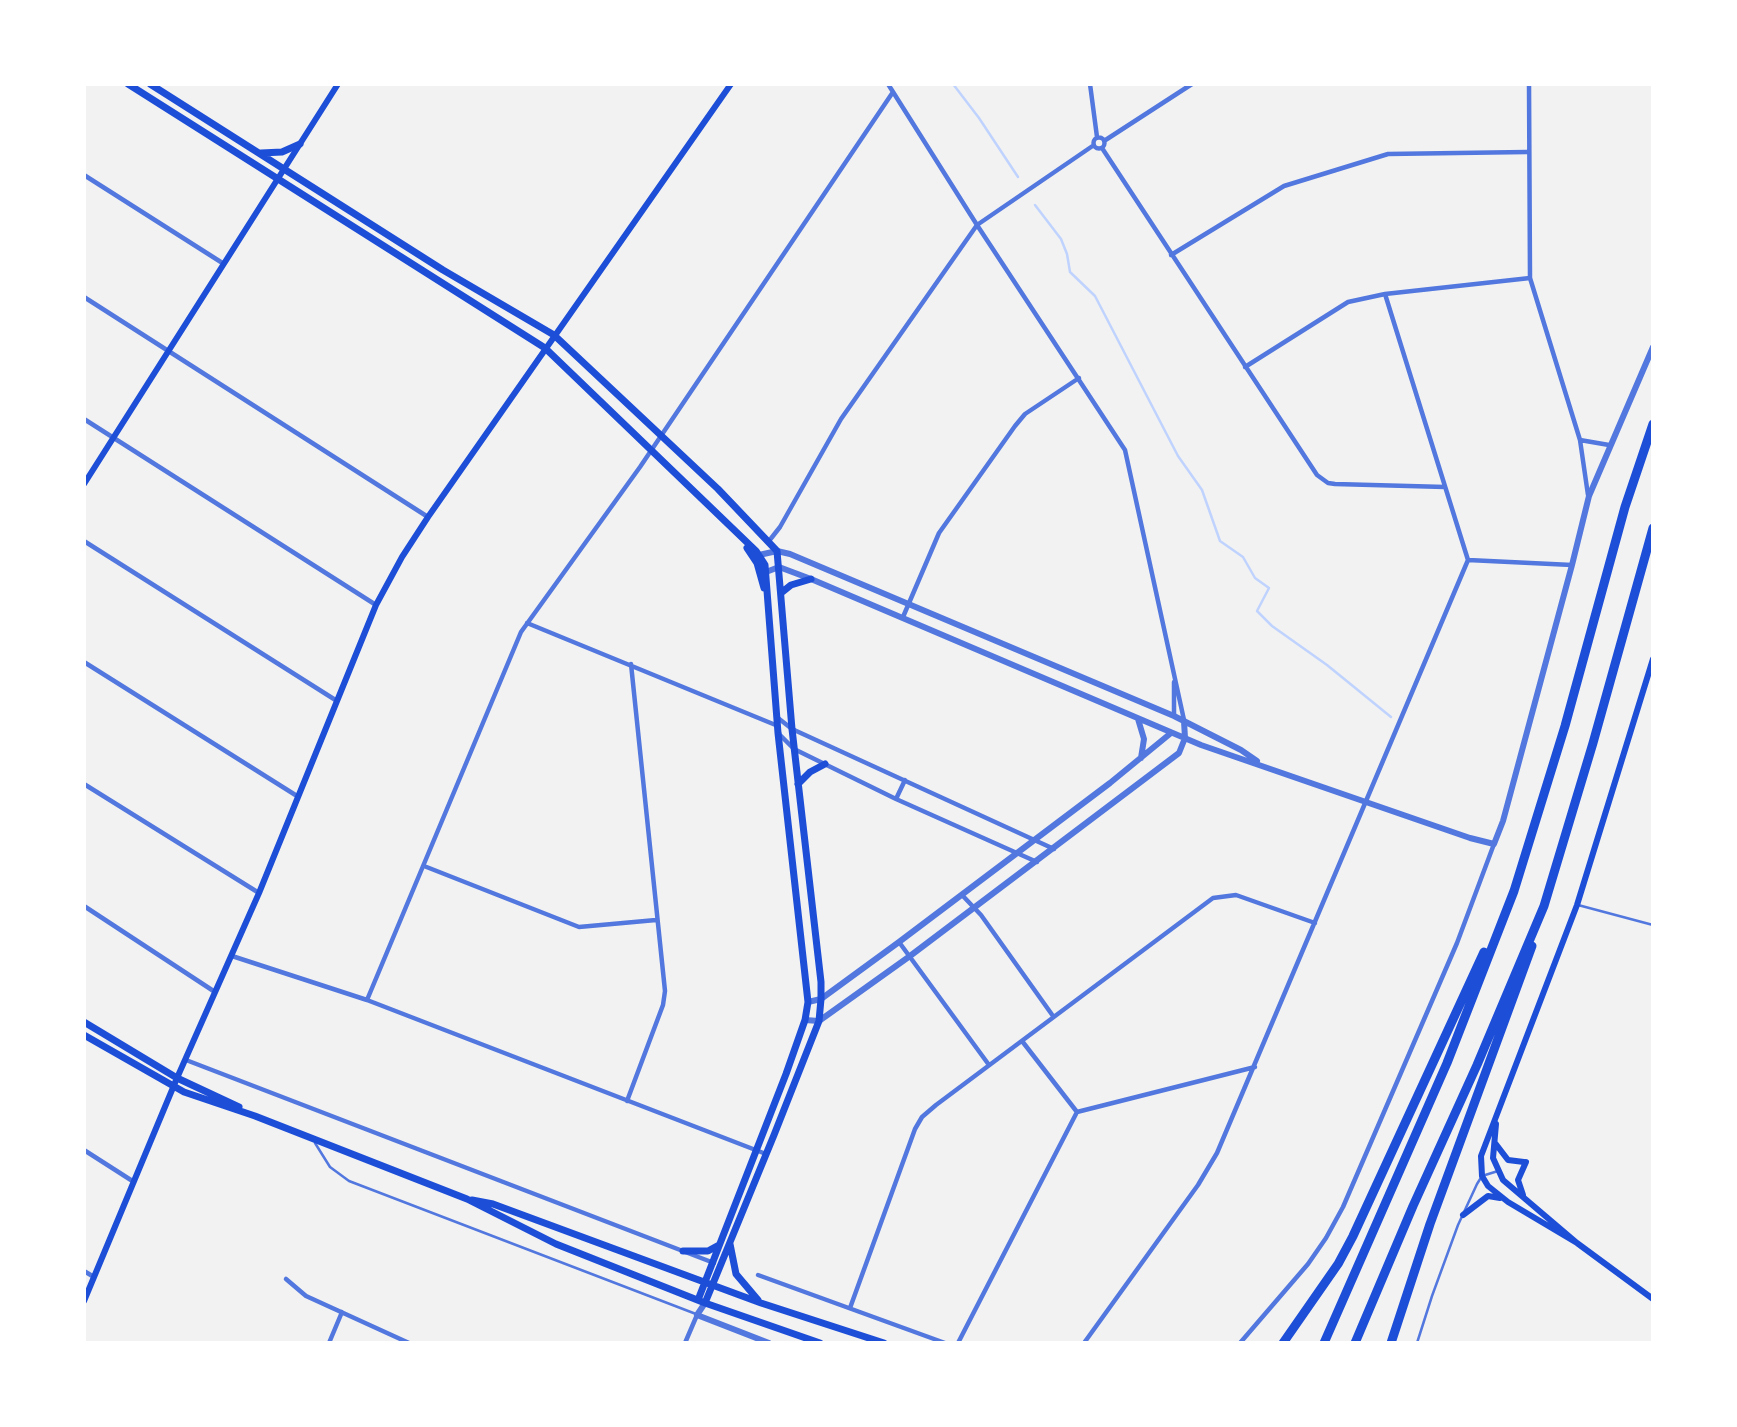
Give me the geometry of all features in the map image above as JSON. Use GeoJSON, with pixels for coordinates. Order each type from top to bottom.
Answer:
{"type":"FeatureCollection","features":[{"type":"Feature","properties":{"kind":"highway"},"geometry":{"type":"LineString","coordinates":[[1324,1343],[1447,1063],[1514,891],[1565,726],[1625,507],[1653,424]]}},
{"type":"Feature","properties":{"kind":"highway"},"geometry":{"type":"LineString","coordinates":[[1391,1343],[1430,1224],[1528,959],[1593,743],[1653,528]]}},
{"type":"Feature","properties":{"kind":"highway"},"geometry":{"type":"LineString","coordinates":[[1283,1343],[1338,1264],[1353,1236],[1514,891]]}},
{"type":"Feature","properties":{"kind":"highway"},"geometry":{"type":"LineString","coordinates":[[1355,1343],[1544,906]]}},
{"type":"Feature","properties":{"kind":"main road"},"geometry":{"type":"LineString","coordinates":[[128,84],[545,348],[759,555],[766,572],[778,726],[808,1002],[805,1020],[720,1245],[716,1264],[700,1306]]}},
{"type":"Feature","properties":{"kind":"main road"},"geometry":{"type":"LineString","coordinates":[[150,84],[443,270],[554,335],[718,489],[777,551],[792,729],[821,999],[819,1021],[729,1242],[716,1264]]}},
{"type":"Feature","properties":{"kind":"main road"},"geometry":{"type":"LineString","coordinates":[[84,484],[338,84]]}},
{"type":"Feature","properties":{"kind":"main road"},"geometry":{"type":"LineString","coordinates":[[84,1301],[177,1078],[259,893],[376,605],[428,517],[731,84]]}},
{"type":"Feature","properties":{"kind":"main road"},"geometry":{"type":"LineString","coordinates":[[260,153],[282,152],[300,144]]}},
{"type":"Feature","properties":{"kind":"main road"},"geometry":{"type":"LineString","coordinates":[[736,532],[757,563],[767,595]]}},
{"type":"Feature","properties":{"kind":"main road"},"geometry":{"type":"LineString","coordinates":[[781,593],[791,585],[811,579]]}},
{"type":"Feature","properties":{"kind":"main road"},"geometry":{"type":"LineString","coordinates":[[1508,1202],[1488,1186],[1482,1177],[1480,1156],[1577,905],[1653,659]]}},
{"type":"Feature","properties":{"kind":"main road"},"geometry":{"type":"LineString","coordinates":[[798,785],[810,772],[825,764]]}},
{"type":"Feature","properties":{"kind":"main road"},"geometry":{"type":"LineString","coordinates":[[84,1023],[177,1078],[255,1116]]}},
{"type":"Feature","properties":{"kind":"main road"},"geometry":{"type":"LineString","coordinates":[[84,1035],[174,1087],[467,1199],[556,1244],[700,1306],[820,1343]]}},
{"type":"Feature","properties":{"kind":"main road"},"geometry":{"type":"LineString","coordinates":[[115,1054],[120,1045]]}},
{"type":"Feature","properties":{"kind":"main road"},"geometry":{"type":"LineString","coordinates":[[1496,1119],[1493,1158],[1503,1180],[1577,1243],[1653,1299]]}},
{"type":"Feature","properties":{"kind":"main road"},"geometry":{"type":"LineString","coordinates":[[1494,1141],[1508,1160],[1525,1162],[1518,1180],[1524,1198]]}},
{"type":"Feature","properties":{"kind":"main road"},"geometry":{"type":"LineString","coordinates":[[1463,1215],[1488,1196],[1499,1198],[1577,1243]]}},
{"type":"Feature","properties":{"kind":"main road"},"geometry":{"type":"LineString","coordinates":[[467,1199],[493,1204],[761,1303],[884,1343]]}},
{"type":"Feature","properties":{"kind":"main road"},"geometry":{"type":"LineString","coordinates":[[729,1242],[736,1274],[761,1303]]}},
{"type":"Feature","properties":{"kind":"main road"},"geometry":{"type":"LineString","coordinates":[[683,1251],[708,1251],[720,1245]]}},
{"type":"Feature","properties":{"kind":"street"},"geometry":{"type":"LineString","coordinates":[[888,84],[977,225],[1119,439],[1129,461],[1184,721],[1185,738],[1179,753]]}},
{"type":"Feature","properties":{"kind":"street"},"geometry":{"type":"LineString","coordinates":[[1090,84],[1097,137],[1093,141],[1094,145]]}},
{"type":"Feature","properties":{"kind":"street"},"geometry":{"type":"LineString","coordinates":[[1192,84],[1104,141],[1102,148],[1311,468],[1321,479],[1335,484],[1445,487]]}},
{"type":"Feature","properties":{"kind":"street"},"geometry":{"type":"LineString","coordinates":[[1529,84],[1530,278],[1580,440],[1588,496]]}},
{"type":"Feature","properties":{"kind":"street"},"geometry":{"type":"LineString","coordinates":[[367,1000],[515,643],[640,467],[650,448],[893,92]]}},
{"type":"Feature","properties":{"kind":"street"},"geometry":{"type":"LineString","coordinates":[[1097,137],[1104,141]]}},
{"type":"Feature","properties":{"kind":"street"},"geometry":{"type":"LineString","coordinates":[[769,541],[780,527],[841,419],[977,225],[1094,145]]}},
{"type":"Feature","properties":{"kind":"street"},"geometry":{"type":"LineString","coordinates":[[1094,145],[1102,148]]}},
{"type":"Feature","properties":{"kind":"street"},"geometry":{"type":"LineString","coordinates":[[1171,255],[1284,186],[1342,168],[1396,153],[1528,152]]}},
{"type":"Feature","properties":{"kind":"street"},"geometry":{"type":"LineString","coordinates":[[84,175],[224,264]]}},
{"type":"Feature","properties":{"kind":"street"},"geometry":{"type":"LineString","coordinates":[[1245,367],[1336,308],[1353,300],[1530,278]]}},
{"type":"Feature","properties":{"kind":"street"},"geometry":{"type":"LineString","coordinates":[[1084,1343],[1207,1172],[1255,1066],[1468,560],[1385,294]]}},
{"type":"Feature","properties":{"kind":"street"},"geometry":{"type":"LineString","coordinates":[[84,297],[428,517]]}},
{"type":"Feature","properties":{"kind":"street"},"geometry":{"type":"LineString","coordinates":[[1240,1343],[1308,1264],[1343,1207],[1457,943],[1503,821],[1588,496],[1653,347]]}},
{"type":"Feature","properties":{"kind":"street"},"geometry":{"type":"LineString","coordinates":[[903,617],[939,533],[1014,426],[1025,414],[1079,378]]}},
{"type":"Feature","properties":{"kind":"street"},"geometry":{"type":"LineString","coordinates":[[84,419],[376,605]]}},
{"type":"Feature","properties":{"kind":"street"},"geometry":{"type":"LineString","coordinates":[[1580,440],[1609,446]]}},
{"type":"Feature","properties":{"kind":"street"},"geometry":{"type":"LineString","coordinates":[[84,541],[337,701]]}},
{"type":"Feature","properties":{"kind":"street"},"geometry":{"type":"LineString","coordinates":[[759,555],[777,551],[790,554],[1174,716],[1241,750],[1261,764]]}},
{"type":"Feature","properties":{"kind":"street"},"geometry":{"type":"LineString","coordinates":[[1468,560],[1572,565]]}},
{"type":"Feature","properties":{"kind":"street"},"geometry":{"type":"LineString","coordinates":[[766,572],[779,568],[811,579],[1202,745],[1366,803],[1494,844]]}},
{"type":"Feature","properties":{"kind":"street"},"geometry":{"type":"LineString","coordinates":[[527,623],[778,726],[792,729],[1055,849]]}},
{"type":"Feature","properties":{"kind":"street"},"geometry":{"type":"LineString","coordinates":[[84,662],[297,796]]}},
{"type":"Feature","properties":{"kind":"street"},"geometry":{"type":"LineString","coordinates":[[627,1101],[665,995],[631,664]]}},
{"type":"Feature","properties":{"kind":"street"},"geometry":{"type":"LineString","coordinates":[[808,1002],[821,999],[899,942],[1036,840],[1171,733],[1174,716],[1174,674]]}},
{"type":"Feature","properties":{"kind":"street"},"geometry":{"type":"LineString","coordinates":[[1138,719],[1144,739],[1140,759]]}},
{"type":"Feature","properties":{"kind":"street"},"geometry":{"type":"LineString","coordinates":[[778,726],[794,749],[896,799],[1037,862]]}},
{"type":"Feature","properties":{"kind":"street"},"geometry":{"type":"LineString","coordinates":[[805,1020],[819,1021],[1055,849],[1179,753],[1202,745]]}},
{"type":"Feature","properties":{"kind":"street"},"geometry":{"type":"LineString","coordinates":[[896,799],[905,780]]}},
{"type":"Feature","properties":{"kind":"street"},"geometry":{"type":"LineString","coordinates":[[84,783],[259,893]]}},
{"type":"Feature","properties":{"kind":"street"},"geometry":{"type":"LineString","coordinates":[[424,866],[579,927],[656,920]]}},
{"type":"Feature","properties":{"kind":"street"},"geometry":{"type":"LineString","coordinates":[[962,895],[981,915],[1053,1016]]}},
{"type":"Feature","properties":{"kind":"street"},"geometry":{"type":"LineString","coordinates":[[850,1308],[915,1129],[922,1117],[936,1105],[1213,898],[1236,895],[1315,923]]}},
{"type":"Feature","properties":{"kind":"street"},"geometry":{"type":"LineString","coordinates":[[84,906],[216,992]]}},
{"type":"Feature","properties":{"kind":"street"},"geometry":{"type":"LineString","coordinates":[[899,942],[989,1065]]}},
{"type":"Feature","properties":{"kind":"street"},"geometry":{"type":"LineString","coordinates":[[232,956],[367,1000],[766,1154]]}},
{"type":"Feature","properties":{"kind":"street"},"geometry":{"type":"LineString","coordinates":[[1022,1041],[1077,1112]]}},
{"type":"Feature","properties":{"kind":"street"},"geometry":{"type":"LineString","coordinates":[[186,1060],[716,1264]]}},
{"type":"Feature","properties":{"kind":"street"},"geometry":{"type":"LineString","coordinates":[[958,1343],[1077,1112],[1255,1066]]}},
{"type":"Feature","properties":{"kind":"street"},"geometry":{"type":"LineString","coordinates":[[84,1150],[134,1182]]}},
{"type":"Feature","properties":{"kind":"street"},"geometry":{"type":"LineString","coordinates":[[84,1270],[94,1277]]}},
{"type":"Feature","properties":{"kind":"street"},"geometry":{"type":"LineString","coordinates":[[758,1275],[945,1343]]}},
{"type":"Feature","properties":{"kind":"street"},"geometry":{"type":"LineString","coordinates":[[286,1279],[306,1296],[409,1343]]}},
{"type":"Feature","properties":{"kind":"street"},"geometry":{"type":"LineString","coordinates":[[685,1343],[700,1306],[769,1343]]}},
{"type":"Feature","properties":{"kind":"street"},"geometry":{"type":"LineString","coordinates":[[329,1343],[342,1311]]}},
{"type":"Feature","properties":{"kind":"lane"},"geometry":{"type":"LineString","coordinates":[[1577,905],[1653,925]]}},
{"type":"Feature","properties":{"kind":"lane"},"geometry":{"type":"LineString","coordinates":[[313,1140],[338,1175],[700,1306]]}},
{"type":"Feature","properties":{"kind":"lane"},"geometry":{"type":"LineString","coordinates":[[1417,1343],[1463,1215],[1482,1177],[1498,1171]]}},
{"type":"Feature","properties":{"kind":"waterway"},"geometry":{"type":"LineString","coordinates":[[953,84],[1018,177]]}},
{"type":"Feature","properties":{"kind":"waterway"},"geometry":{"type":"LineString","coordinates":[[1035,205],[1061,239],[1070,272],[1095,296],[1178,456],[1202,490],[1220,541],[1243,557],[1255,578],[1269,588],[1257,611],[1272,626],[1327,665],[1391,717]]}}]}
